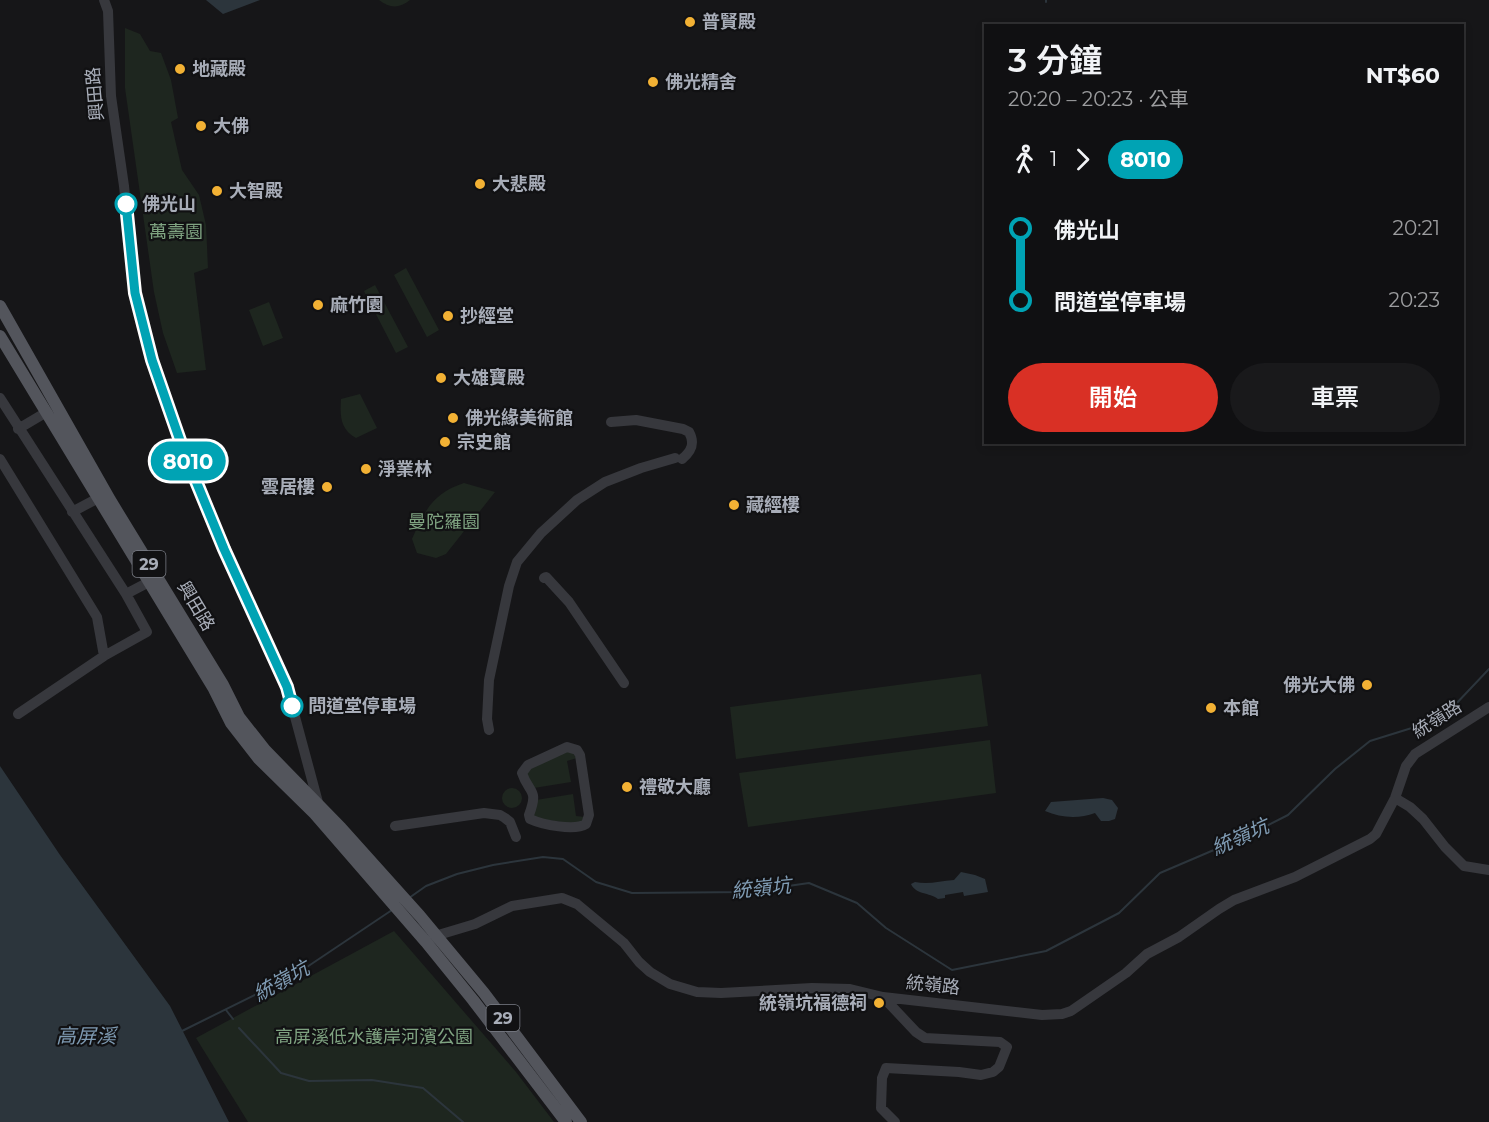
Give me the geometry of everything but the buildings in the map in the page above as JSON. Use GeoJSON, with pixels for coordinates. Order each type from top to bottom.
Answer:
{"type":"FeatureCollection","features":[{"type":"Feature","properties":{"kind":"main road","name":"興田路"},"geometry":{"type":"LineString","coordinates":[[0,306],[5,325],[65,418],[147,583],[214,690],[231,723],[259,759],[317,810]]}},
{"type":"Feature","properties":{"kind":"main road","name":"興田路"},"geometry":{"type":"LineString","coordinates":[[0,336],[53,426],[102,496],[223,685],[239,717],[265,750],[430,939]]}},
{"type":"Feature","properties":{"kind":"main road"},"geometry":{"type":"LineString","coordinates":[[53,426],[65,418]]}},
{"type":"Feature","properties":{"kind":"main road","name":"29"},"geometry":{"type":"LineString","coordinates":[[430,939],[473,1000],[566,1122]]}},
{"type":"Feature","properties":{"kind":"main road","name":"29"},"geometry":{"type":"LineString","coordinates":[[430,939],[484,993],[581,1122]]}},
{"type":"Feature","properties":{"kind":"street","name":"興田路"},"geometry":{"type":"LineString","coordinates":[[104,0],[108,11],[111,96],[124,186],[135,293],[152,360],[184,452],[224,549],[287,687],[317,810]]}},
{"type":"Feature","properties":{"kind":"street"},"geometry":{"type":"LineString","coordinates":[[0,398],[126,594],[147,632],[104,656],[18,714]]}},
{"type":"Feature","properties":{"kind":"street"},"geometry":{"type":"LineString","coordinates":[[18,429],[45,413]]}},
{"type":"Feature","properties":{"kind":"street"},"geometry":{"type":"LineString","coordinates":[[489,730],[487,719],[489,680],[509,586],[517,562],[541,533],[577,500],[605,482],[641,468],[689,454],[692,445],[689,432],[683,429],[636,420],[611,422]]}},
{"type":"Feature","properties":{"kind":"street"},"geometry":{"type":"LineString","coordinates":[[0,459],[98,617],[104,656]]}},
{"type":"Feature","properties":{"kind":"street"},"geometry":{"type":"LineString","coordinates":[[72,512],[102,496]]}},
{"type":"Feature","properties":{"kind":"street"},"geometry":{"type":"LineString","coordinates":[[544,578],[546,577],[569,602],[624,683]]}},
{"type":"Feature","properties":{"kind":"street"},"geometry":{"type":"LineString","coordinates":[[126,594],[147,583]]}},
{"type":"Feature","properties":{"kind":"street","name":"統嶺路"},"geometry":{"type":"LineString","coordinates":[[430,939],[475,924],[512,906],[562,898],[577,904],[624,943],[650,972],[670,984],[697,992],[850,989],[883,998],[1042,1015],[1062,1014],[1071,1011],[1126,973],[1147,954],[1179,937],[1234,900],[1295,877],[1370,839],[1376,834],[1395,798],[1406,766],[1415,754],[1489,707]]}},
{"type":"Feature","properties":{"kind":"street"},"geometry":{"type":"LineString","coordinates":[[572,747],[580,755],[584,781],[589,815],[584,826],[574,828],[546,824],[529,817],[533,793],[522,773],[528,765],[561,748],[572,747]]}},
{"type":"Feature","properties":{"kind":"street"},"geometry":{"type":"LineString","coordinates":[[1395,798],[1410,807],[1423,819],[1445,847],[1464,866],[1489,870]]}},
{"type":"Feature","properties":{"kind":"street"},"geometry":{"type":"LineString","coordinates":[[395,826],[484,813],[505,818],[510,822],[516,837]]}},
{"type":"Feature","properties":{"kind":"street"},"geometry":{"type":"LineString","coordinates":[[883,998],[916,1032],[925,1038],[1000,1042],[1007,1047],[999,1067],[993,1072],[981,1075],[886,1068],[882,1078],[881,1108],[895,1122]]}},
{"type":"Feature","properties":{"kind":"green space"},"geometry":{"type":"Polygon","coordinates":[[[379,0],[410,0],[395,6],[387,5],[379,0]]]}},
{"type":"Feature","properties":{"kind":"green space","name":"萬壽園"},"geometry":{"type":"Polygon","coordinates":[[[125,28],[140,34],[150,51],[161,53],[171,80],[178,118],[171,122],[182,170],[199,195],[206,225],[208,268],[194,273],[206,370],[177,373],[163,333],[154,292],[125,88],[125,28]]]}},
{"type":"Feature","properties":{"kind":"green space"},"geometry":{"type":"Polygon","coordinates":[[[406,268],[439,330],[427,337],[394,275],[406,268]]]}},
{"type":"Feature","properties":{"kind":"green space"},"geometry":{"type":"Polygon","coordinates":[[[375,285],[408,347],[396,353],[364,291],[375,285]]]}},
{"type":"Feature","properties":{"kind":"green space"},"geometry":{"type":"Polygon","coordinates":[[[269,302],[283,338],[263,346],[249,310],[269,302]]]}},
{"type":"Feature","properties":{"kind":"green space"},"geometry":{"type":"Polygon","coordinates":[[[360,394],[377,428],[356,438],[342,422],[341,399],[360,394]]]}},
{"type":"Feature","properties":{"kind":"green space","name":"曼陀羅園"},"geometry":{"type":"Polygon","coordinates":[[[464,483],[495,492],[446,554],[436,558],[417,553],[412,539],[426,511],[437,497],[464,483]]]}},
{"type":"Feature","properties":{"kind":"green space"},"geometry":{"type":"Polygon","coordinates":[[[981,674],[988,726],[736,759],[730,707],[981,674]]]}},
{"type":"Feature","properties":{"kind":"green space"},"geometry":{"type":"Polygon","coordinates":[[[990,740],[996,793],[748,827],[739,773],[990,740]]]}},
{"type":"Feature","properties":{"kind":"green space"},"geometry":{"type":"Polygon","coordinates":[[[571,751],[577,758],[567,761],[571,782],[534,788],[527,777],[527,771],[561,753],[571,751]]]}},
{"type":"Feature","properties":{"kind":"green space"},"geometry":{"type":"Polygon","coordinates":[[[512,788],[519,791],[522,798],[519,805],[512,808],[505,805],[502,798],[505,791],[512,788]]]}},
{"type":"Feature","properties":{"kind":"green space"},"geometry":{"type":"Polygon","coordinates":[[[573,794],[576,816],[585,817],[579,825],[535,818],[533,812],[536,800],[573,794]]]}},
{"type":"Feature","properties":{"kind":"green space","name":"高屏溪低水護岸河濱公園"},"geometry":{"type":"Polygon","coordinates":[[[394,931],[516,1072],[554,1122],[248,1122],[196,1038],[394,931]]]}},
{"type":"Feature","properties":{"kind":"water"},"geometry":{"type":"Polygon","coordinates":[[[206,0],[260,0],[223,14],[206,0]]]}},
{"type":"Feature","properties":{"kind":"water","name":"高屏溪"},"geometry":{"type":"Polygon","coordinates":[[[0,766],[60,855],[170,1006],[229,1122],[0,1122],[0,766]]]}},
{"type":"Feature","properties":{"kind":"water"},"geometry":{"type":"Polygon","coordinates":[[[1103,798],[1112,800],[1118,808],[1115,819],[1101,821],[1095,813],[1070,817],[1045,811],[1051,802],[1103,798]]]}},
{"type":"Feature","properties":{"kind":"water"},"geometry":{"type":"Polygon","coordinates":[[[961,872],[985,879],[988,892],[964,896],[963,892],[945,895],[945,898],[938,899],[919,892],[911,884],[954,880],[961,872]]]}},
{"type":"Feature","properties":{"kind":"waterway","name":"統嶺坑"},"geometry":{"type":"LineString","coordinates":[[409,898],[426,886],[457,874],[493,865],[543,857],[563,859],[596,882],[632,893],[746,892],[809,883],[857,903],[886,928],[952,970],[1046,951],[1119,913],[1160,873],[1249,835],[1288,815],[1335,769],[1370,741],[1415,727],[1453,707],[1489,669]]}},
{"type":"Feature","properties":{"kind":"waterway","name":"統嶺坑"},"geometry":{"type":"LineString","coordinates":[[182,1031],[295,975],[392,910]]}},
{"type":"Feature","properties":{"kind":"waterway"},"geometry":{"type":"LineString","coordinates":[[226,1010],[233,1019]]}},
{"type":"Feature","properties":{"kind":"waterway"},"geometry":{"type":"LineString","coordinates":[[239,1028],[281,1073],[309,1081],[372,1080],[423,1088],[463,1122]]}},
{"type":"Feature","properties":{"kind":"bus line","name":"8010"},"geometry":{"type":"LineString","coordinates":[[126,204],[135,293],[142,328],[152,360],[184,452],[224,549],[287,687],[292,706]]}},
{"type":"Feature","properties":{"kind":"place","name":"普賢殿"},"geometry":{"type":"Point","coordinates":[690,22]}},
{"type":"Feature","properties":{"kind":"place","name":"地藏殿"},"geometry":{"type":"Point","coordinates":[180,69]}},
{"type":"Feature","properties":{"kind":"place","name":"佛光精舍"},"geometry":{"type":"Point","coordinates":[653,82]}},
{"type":"Feature","properties":{"kind":"place","name":"大佛"},"geometry":{"type":"Point","coordinates":[201,126]}},
{"type":"Feature","properties":{"kind":"place","name":"大悲殿"},"geometry":{"type":"Point","coordinates":[480,184]}},
{"type":"Feature","properties":{"kind":"place","name":"大智殿"},"geometry":{"type":"Point","coordinates":[217,191]}},
{"type":"Feature","properties":{"kind":"place","name":"佛光山"},"geometry":{"type":"Point","coordinates":[126,204]}},
{"type":"Feature","properties":{"kind":"place","name":"麻竹園"},"geometry":{"type":"Point","coordinates":[318,305]}},
{"type":"Feature","properties":{"kind":"place","name":"抄經堂"},"geometry":{"type":"Point","coordinates":[448,316]}},
{"type":"Feature","properties":{"kind":"place","name":"大雄寶殿"},"geometry":{"type":"Point","coordinates":[441,378]}},
{"type":"Feature","properties":{"kind":"place","name":"佛光緣美術館"},"geometry":{"type":"Point","coordinates":[453,418]}},
{"type":"Feature","properties":{"kind":"place","name":"宗史館"},"geometry":{"type":"Point","coordinates":[445,442]}},
{"type":"Feature","properties":{"kind":"place","name":"淨業林"},"geometry":{"type":"Point","coordinates":[366,469]}},
{"type":"Feature","properties":{"kind":"place","name":"雲居樓"},"geometry":{"type":"Point","coordinates":[327,487]}},
{"type":"Feature","properties":{"kind":"place","name":"藏經樓"},"geometry":{"type":"Point","coordinates":[734,505]}},
{"type":"Feature","properties":{"kind":"place","name":"佛光大佛"},"geometry":{"type":"Point","coordinates":[1367,685]}},
{"type":"Feature","properties":{"kind":"place","name":"問道堂停車場"},"geometry":{"type":"Point","coordinates":[292,706]}},
{"type":"Feature","properties":{"kind":"place","name":"本館"},"geometry":{"type":"Point","coordinates":[1211,708]}},
{"type":"Feature","properties":{"kind":"place","name":"禮敬大廳"},"geometry":{"type":"Point","coordinates":[627,787]}},
{"type":"Feature","properties":{"kind":"place","name":"統嶺坑福德祠"},"geometry":{"type":"Point","coordinates":[879,1003]}}]}
